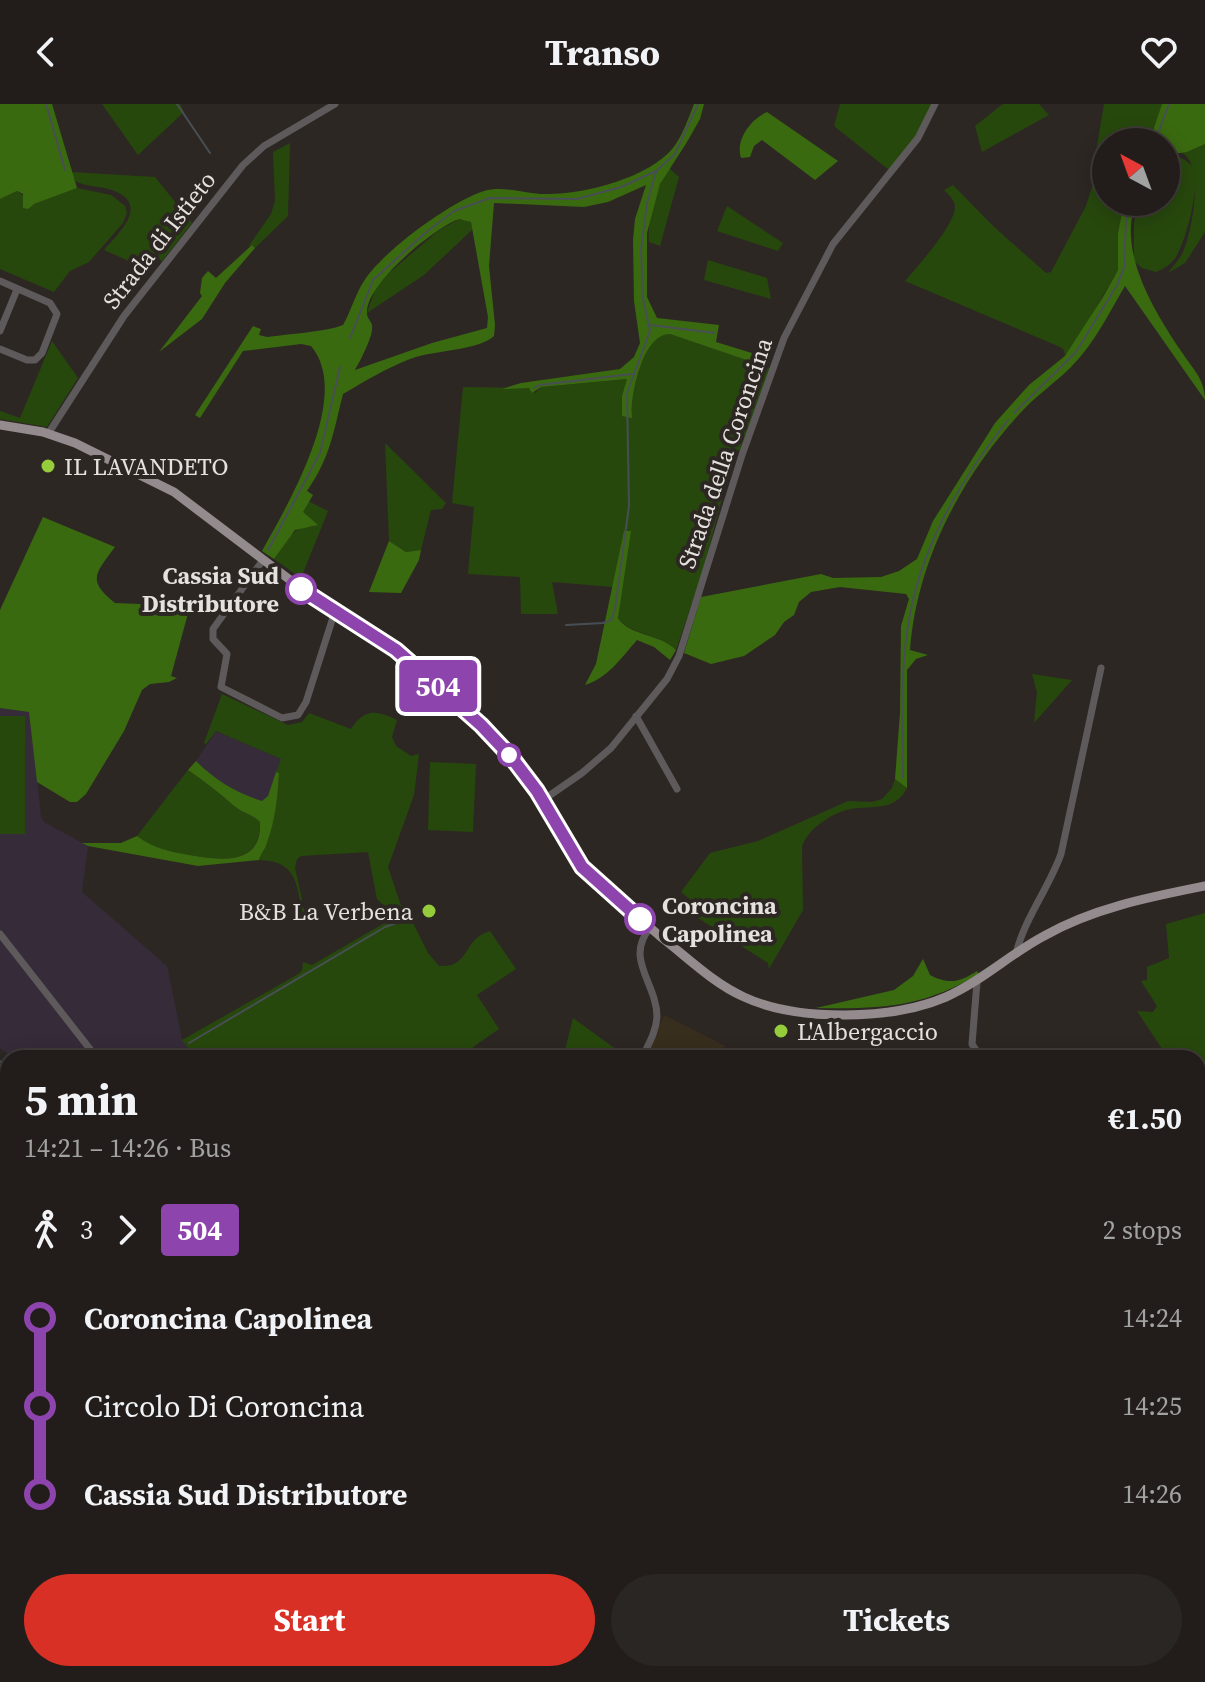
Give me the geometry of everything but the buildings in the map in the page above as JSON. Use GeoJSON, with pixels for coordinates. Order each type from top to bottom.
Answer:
{"type":"FeatureCollection","features":[{"type":"Feature","properties":{"kind":"main road"},"geometry":{"type":"LineString","coordinates":[[0,425],[48,434],[104,456],[174,492],[263,560],[396,650],[468,713],[512,758],[543,800],[582,867],[702,970],[756,1002],[843,1014],[890,1012],[929,1003],[977,982],[1047,934],[1085,917],[1131,902],[1205,886]]}},
{"type":"Feature","properties":{"kind":"street","name":"Strada di Istieto"},"geometry":{"type":"LineString","coordinates":[[48,434],[131,306],[243,165],[264,146],[335,104]]}},
{"type":"Feature","properties":{"kind":"street","name":"Strada della Coroncina"},"geometry":{"type":"LineString","coordinates":[[543,800],[607,752],[667,679],[679,656],[754,419],[784,338],[833,244],[918,138],[935,104]]}},
{"type":"Feature","properties":{"kind":"street"},"geometry":{"type":"LineString","coordinates":[[0,281],[50,303],[57,312],[42,353],[35,360],[0,349]]}},
{"type":"Feature","properties":{"kind":"street"},"geometry":{"type":"LineString","coordinates":[[0,331],[16,292]]}},
{"type":"Feature","properties":{"kind":"street"},"geometry":{"type":"LineString","coordinates":[[263,560],[212,631],[213,639],[227,654],[221,687],[282,718],[298,715],[304,707],[335,611]]}},
{"type":"Feature","properties":{"kind":"street"},"geometry":{"type":"LineString","coordinates":[[1016,954],[1020,938],[1051,879],[1063,847],[1101,668]]}},
{"type":"Feature","properties":{"kind":"street"},"geometry":{"type":"LineString","coordinates":[[636,716],[677,789]]}},
{"type":"Feature","properties":{"kind":"street"},"geometry":{"type":"LineString","coordinates":[[646,1050],[657,1017],[653,993],[639,952],[640,942],[650,928]]}},
{"type":"Feature","properties":{"kind":"street"},"geometry":{"type":"LineString","coordinates":[[0,934],[91,1050]]}},
{"type":"Feature","properties":{"kind":"street"},"geometry":{"type":"LineString","coordinates":[[976,1050],[972,1044],[977,982]]}},
{"type":"Feature","properties":{"kind":"shaded area"},"geometry":{"type":"Polygon","coordinates":[[[0,708],[30,712],[41,817],[44,822],[88,846],[82,892],[167,966],[182,1039],[190,1050],[0,1048],[0,708]]]}},
{"type":"Feature","properties":{"kind":"shaded area"},"geometry":{"type":"Polygon","coordinates":[[[216,731],[281,759],[268,796],[262,802],[214,779],[196,761],[216,731]]]}},
{"type":"Feature","properties":{"kind":"shaded area"},"geometry":{"type":"Polygon","coordinates":[[[664,1015],[725,1046],[723,1050],[649,1050],[664,1015]]]}},
{"type":"Feature","properties":{"kind":"green space"},"geometry":{"type":"Polygon","coordinates":[[[0,104],[52,104],[77,188],[28,209],[23,208],[23,194],[17,191],[0,199],[0,104]]]}},
{"type":"Feature","properties":{"kind":"green space"},"geometry":{"type":"Polygon","coordinates":[[[102,104],[180,104],[184,112],[138,155],[102,104]]]}},
{"type":"Feature","properties":{"kind":"green space"},"geometry":{"type":"Polygon","coordinates":[[[694,104],[704,104],[700,119],[660,184],[647,233],[647,297],[657,318],[719,325],[716,342],[768,358],[767,367],[670,334],[660,337],[645,355],[633,396],[632,418],[622,416],[622,396],[627,379],[541,387],[532,393],[529,388],[502,389],[521,383],[620,369],[634,357],[640,343],[634,301],[633,240],[635,219],[646,185],[608,202],[584,207],[494,203],[489,266],[494,336],[477,345],[410,359],[343,394],[326,455],[307,491],[313,495],[303,512],[318,525],[295,530],[274,559],[262,551],[287,506],[312,449],[325,392],[322,367],[311,346],[301,344],[243,351],[200,418],[195,415],[253,326],[261,329],[259,335],[267,337],[343,325],[361,286],[373,269],[401,242],[454,205],[491,189],[560,194],[595,188],[632,176],[662,159],[673,148],[694,104]],[[459,219],[418,245],[377,288],[369,302],[367,314],[372,325],[371,335],[355,370],[487,328],[488,317],[471,222],[459,219]]]}},
{"type":"Feature","properties":{"kind":"green space"},"geometry":{"type":"Polygon","coordinates":[[[840,104],[933,104],[915,137],[889,170],[834,126],[840,104]]]}},
{"type":"Feature","properties":{"kind":"green space"},"geometry":{"type":"Polygon","coordinates":[[[1003,104],[1039,104],[1049,115],[982,152],[975,126],[1003,104]]]}},
{"type":"Feature","properties":{"kind":"green space"},"geometry":{"type":"Polygon","coordinates":[[[1104,104],[1162,104],[1154,128],[1100,128],[1104,104]]]}},
{"type":"Feature","properties":{"kind":"green space"},"geometry":{"type":"Polygon","coordinates":[[[1162,104],[1205,104],[1205,144],[1180,153],[1180,128],[1154,128],[1162,104]]]}},
{"type":"Feature","properties":{"kind":"green space"},"geometry":{"type":"Polygon","coordinates":[[[767,112],[838,161],[815,180],[762,140],[754,146],[750,157],[741,158],[742,137],[755,120],[767,112]]]}},
{"type":"Feature","properties":{"kind":"green space"},"geometry":{"type":"Polygon","coordinates":[[[290,143],[288,216],[255,248],[252,245],[248,247],[271,214],[275,201],[273,152],[290,143]]]}},
{"type":"Feature","properties":{"kind":"green space"},"geometry":{"type":"Polygon","coordinates":[[[1205,144],[1205,232],[1185,263],[1168,273],[1182,255],[1193,213],[1195,182],[1188,158],[1180,152],[1205,144]]]}},
{"type":"Feature","properties":{"kind":"green space"},"geometry":{"type":"Polygon","coordinates":[[[1180,158],[1187,162],[1193,169],[1195,180],[1193,203],[1180,249],[1167,266],[1156,272],[1142,268],[1134,261],[1136,216],[1180,216],[1180,158]]]}},
{"type":"Feature","properties":{"kind":"green space"},"geometry":{"type":"Polygon","coordinates":[[[669,168],[679,177],[660,246],[649,242],[649,226],[657,193],[669,168]]]}},
{"type":"Feature","properties":{"kind":"green space"},"geometry":{"type":"Polygon","coordinates":[[[71,172],[155,177],[192,223],[162,261],[149,253],[138,265],[104,250],[128,219],[131,211],[129,203],[112,190],[75,181],[71,172]]]}},
{"type":"Feature","properties":{"kind":"green space"},"geometry":{"type":"Polygon","coordinates":[[[953,185],[1046,273],[1051,272],[1086,206],[1092,187],[1092,216],[1121,216],[1118,270],[1065,356],[1060,347],[905,281],[935,245],[954,214],[955,206],[944,190],[953,185]]]}},
{"type":"Feature","properties":{"kind":"green space"},"geometry":{"type":"Polygon","coordinates":[[[77,188],[111,195],[125,206],[127,213],[123,223],[89,262],[70,271],[54,292],[0,269],[0,199],[17,191],[34,204],[77,188]]]}},
{"type":"Feature","properties":{"kind":"green space"},"geometry":{"type":"Polygon","coordinates":[[[727,206],[783,243],[778,251],[717,231],[727,206]]]}},
{"type":"Feature","properties":{"kind":"green space"},"geometry":{"type":"Polygon","coordinates":[[[1121,216],[1132,216],[1131,240],[1141,280],[1160,318],[1200,380],[1205,400],[1125,286],[1079,358],[1026,407],[982,460],[963,489],[933,551],[914,616],[910,650],[928,655],[916,659],[907,670],[907,788],[895,779],[900,713],[901,626],[909,599],[906,594],[840,587],[811,592],[799,602],[794,615],[784,622],[775,635],[744,656],[711,664],[684,653],[701,597],[821,574],[833,578],[881,577],[899,571],[917,559],[933,521],[995,423],[1029,385],[1065,356],[1103,297],[1118,270],[1121,216]]]}},
{"type":"Feature","properties":{"kind":"green space"},"geometry":{"type":"Polygon","coordinates":[[[459,219],[471,222],[473,229],[424,275],[367,313],[376,287],[383,278],[438,231],[459,219]]]}},
{"type":"Feature","properties":{"kind":"green space"},"geometry":{"type":"Polygon","coordinates":[[[252,245],[255,248],[225,283],[202,319],[159,352],[202,296],[202,278],[208,271],[216,278],[252,245]]]}},
{"type":"Feature","properties":{"kind":"green space"},"geometry":{"type":"Polygon","coordinates":[[[708,260],[767,278],[771,299],[704,280],[708,260]]]}},
{"type":"Feature","properties":{"kind":"green space"},"geometry":{"type":"Polygon","coordinates":[[[663,334],[770,368],[740,451],[735,450],[703,570],[676,650],[661,640],[629,628],[618,618],[624,532],[613,587],[552,582],[558,614],[521,614],[520,577],[468,574],[474,507],[452,503],[463,387],[529,388],[535,393],[541,387],[628,379],[622,396],[622,415],[632,417],[635,384],[642,360],[663,334]]]}},
{"type":"Feature","properties":{"kind":"green space"},"geometry":{"type":"Polygon","coordinates":[[[52,341],[78,378],[47,427],[0,419],[0,411],[20,418],[52,341]]]}},
{"type":"Feature","properties":{"kind":"green space"},"geometry":{"type":"Polygon","coordinates":[[[385,443],[446,503],[442,509],[431,510],[421,550],[406,552],[389,541],[385,443]]]}},
{"type":"Feature","properties":{"kind":"green space"},"geometry":{"type":"Polygon","coordinates":[[[308,501],[328,511],[301,578],[274,559],[294,532],[313,527],[302,513],[308,501]]]}},
{"type":"Feature","properties":{"kind":"green space"},"geometry":{"type":"Polygon","coordinates":[[[43,517],[115,547],[99,570],[97,582],[115,603],[190,606],[171,676],[177,678],[150,684],[142,690],[124,731],[86,794],[77,802],[70,802],[37,782],[29,712],[0,708],[0,610],[43,517]]]}},
{"type":"Feature","properties":{"kind":"green space"},"geometry":{"type":"Polygon","coordinates":[[[624,531],[631,531],[618,618],[629,628],[661,640],[676,650],[670,660],[654,647],[637,640],[607,672],[585,685],[596,664],[624,531]]]}},
{"type":"Feature","properties":{"kind":"green space"},"geometry":{"type":"Polygon","coordinates":[[[389,541],[406,552],[421,550],[419,560],[401,593],[369,592],[389,541]]]}},
{"type":"Feature","properties":{"kind":"green space"},"geometry":{"type":"Polygon","coordinates":[[[1032,674],[1072,680],[1034,723],[1037,692],[1032,674]]]}},
{"type":"Feature","properties":{"kind":"green space"},"geometry":{"type":"Polygon","coordinates":[[[222,694],[288,725],[302,722],[309,713],[351,729],[361,717],[371,713],[397,720],[392,737],[396,746],[411,756],[419,754],[414,795],[388,867],[402,909],[439,966],[457,962],[475,940],[490,931],[516,969],[477,995],[499,1029],[473,1047],[475,1050],[189,1050],[182,1040],[295,976],[302,971],[303,962],[312,965],[395,917],[377,899],[368,852],[301,856],[297,859],[295,868],[307,922],[304,920],[297,887],[289,871],[282,865],[259,860],[274,817],[279,773],[276,772],[281,759],[216,731],[204,743],[222,694]]]}},
{"type":"Feature","properties":{"kind":"green space"},"geometry":{"type":"Polygon","coordinates":[[[0,716],[25,716],[25,834],[0,834],[0,716]]]}},
{"type":"Feature","properties":{"kind":"green space"},"geometry":{"type":"Polygon","coordinates":[[[196,761],[226,785],[262,801],[268,796],[276,772],[279,773],[272,826],[259,860],[198,866],[82,843],[121,843],[137,836],[156,847],[189,855],[225,859],[246,854],[259,837],[260,822],[236,808],[188,770],[196,761]]]}},
{"type":"Feature","properties":{"kind":"green space"},"geometry":{"type":"Polygon","coordinates":[[[430,762],[476,764],[473,832],[428,830],[430,762]]]}},
{"type":"Feature","properties":{"kind":"green space"},"geometry":{"type":"Polygon","coordinates":[[[188,770],[236,808],[260,822],[254,847],[246,854],[225,859],[189,855],[156,847],[137,836],[188,770]]]}},
{"type":"Feature","properties":{"kind":"green space"},"geometry":{"type":"Polygon","coordinates":[[[895,779],[907,788],[896,801],[836,814],[822,822],[805,840],[802,847],[803,910],[769,969],[768,963],[695,916],[698,906],[681,892],[710,853],[758,841],[848,801],[872,802],[882,799],[895,779]]]}},
{"type":"Feature","properties":{"kind":"green space"},"geometry":{"type":"Polygon","coordinates":[[[1205,913],[1205,1050],[1163,1050],[1137,1011],[1153,1012],[1157,1006],[1141,981],[1147,980],[1147,967],[1169,958],[1166,924],[1205,913]]]}},
{"type":"Feature","properties":{"kind":"green space"},"geometry":{"type":"Polygon","coordinates":[[[923,959],[930,975],[943,980],[960,980],[977,971],[979,974],[938,994],[900,1004],[816,1008],[894,990],[913,976],[923,959]]]}},
{"type":"Feature","properties":{"kind":"green space"},"geometry":{"type":"Polygon","coordinates":[[[573,1018],[617,1050],[565,1050],[573,1018]]]}},
{"type":"Feature","properties":{"kind":"waterway"},"geometry":{"type":"LineString","coordinates":[[46,104],[65,170]]}},
{"type":"Feature","properties":{"kind":"waterway"},"geometry":{"type":"LineString","coordinates":[[177,104],[210,153]]}},
{"type":"Feature","properties":{"kind":"waterway"},"geometry":{"type":"LineString","coordinates":[[350,338],[373,280],[454,211],[490,198],[577,199],[621,187],[656,171],[675,154],[698,104]]}},
{"type":"Feature","properties":{"kind":"waterway"},"geometry":{"type":"LineString","coordinates":[[1160,128],[1169,104]]}},
{"type":"Feature","properties":{"kind":"waterway"},"geometry":{"type":"LineString","coordinates":[[566,625],[603,623],[611,620],[615,609],[629,506],[627,393],[650,331],[643,299],[641,249],[647,203],[656,172]]}},
{"type":"Feature","properties":{"kind":"waterway"},"geometry":{"type":"LineString","coordinates":[[1014,413],[1076,352],[1117,285],[1124,268],[1127,216]]}},
{"type":"Feature","properties":{"kind":"waterway"},"geometry":{"type":"LineString","coordinates":[[650,325],[715,333]]}},
{"type":"Feature","properties":{"kind":"waterway"},"geometry":{"type":"LineString","coordinates":[[268,550],[320,453],[340,367]]}},
{"type":"Feature","properties":{"kind":"waterway"},"geometry":{"type":"LineString","coordinates":[[534,388],[632,374]]}},
{"type":"Feature","properties":{"kind":"waterway"},"geometry":{"type":"LineString","coordinates":[[903,778],[905,650],[912,602],[920,574],[957,493],[1008,420]]}},
{"type":"Feature","properties":{"kind":"waterway"},"geometry":{"type":"LineString","coordinates":[[189,1043],[385,927],[404,920]]}},
{"type":"Feature","properties":{"kind":"bus line","name":"504"},"geometry":{"type":"LineString","coordinates":[[301,589],[396,650],[481,725],[537,791],[582,867],[640,919]]}},
{"type":"Feature","properties":{"kind":"place","name":"IL LAVANDETO"},"geometry":{"type":"Point","coordinates":[48,466]}},
{"type":"Feature","properties":{"kind":"place","name":"Cassia Sud Distributore"},"geometry":{"type":"Point","coordinates":[301,589]}},
{"type":"Feature","properties":{"kind":"place","name":"B&B La Verbena"},"geometry":{"type":"Point","coordinates":[429,911]}},
{"type":"Feature","properties":{"kind":"place","name":"Coroncina Capolinea"},"geometry":{"type":"Point","coordinates":[640,919]}},
{"type":"Feature","properties":{"kind":"place","name":"L'Albergaccio"},"geometry":{"type":"Point","coordinates":[781,1031]}}]}
